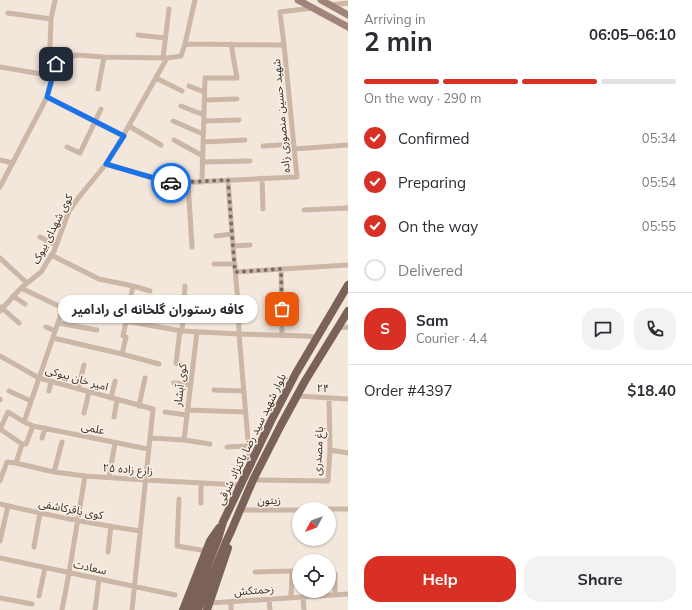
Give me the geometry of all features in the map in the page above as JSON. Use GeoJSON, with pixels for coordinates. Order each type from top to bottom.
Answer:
{"type":"FeatureCollection","features":[{"type":"Feature","properties":{"kind":"main road"},"geometry":{"type":"LineString","coordinates":[[298,0],[348,27]]}},
{"type":"Feature","properties":{"kind":"main road"},"geometry":{"type":"LineString","coordinates":[[321,0],[348,15]]}},
{"type":"Feature","properties":{"kind":"main road","name":"بلوار شهید سید رضا پاکنژاد شرقی"},"geometry":{"type":"LineString","coordinates":[[190,610],[224,520],[272,419],[295,374],[348,286]]}},
{"type":"Feature","properties":{"kind":"main road","name":"بلوار شهید سید رضا پاکنژاد شرقی"},"geometry":{"type":"LineString","coordinates":[[198,610],[254,480],[305,381],[348,311]]}},
{"type":"Feature","properties":{"kind":"main road"},"geometry":{"type":"LineString","coordinates":[[183,610],[210,541],[224,520]]}},
{"type":"Feature","properties":{"kind":"main road"},"geometry":{"type":"LineString","coordinates":[[208,606],[227,551],[233,526]]}},
{"type":"Feature","properties":{"kind":"street"},"geometry":{"type":"LineString","coordinates":[[0,187],[47,97],[56,64],[51,57],[50,46],[55,0]]}},
{"type":"Feature","properties":{"kind":"street"},"geometry":{"type":"LineString","coordinates":[[56,64],[76,55],[165,58],[180,56],[185,44],[196,0]]}},
{"type":"Feature","properties":{"kind":"street"},"geometry":{"type":"LineString","coordinates":[[330,5],[348,3]]}},
{"type":"Feature","properties":{"kind":"street","name":"شهید حسین منصوری زاده"},"geometry":{"type":"LineString","coordinates":[[106,164],[170,183],[297,177],[280,12],[313,8]]}},
{"type":"Feature","properties":{"kind":"street"},"geometry":{"type":"LineString","coordinates":[[165,58],[165,38],[169,9]]}},
{"type":"Feature","properties":{"kind":"street"},"geometry":{"type":"LineString","coordinates":[[8,13],[52,19]]}},
{"type":"Feature","properties":{"kind":"street"},"geometry":{"type":"LineString","coordinates":[[138,35],[165,38]]}},
{"type":"Feature","properties":{"kind":"street"},"geometry":{"type":"LineString","coordinates":[[185,44],[284,45]]}},
{"type":"Feature","properties":{"kind":"street"},"geometry":{"type":"LineString","coordinates":[[202,182],[205,78],[237,78],[231,44]]}},
{"type":"Feature","properties":{"kind":"street"},"geometry":{"type":"LineString","coordinates":[[98,90],[104,57]]}},
{"type":"Feature","properties":{"kind":"street","name":"کوی شهدای بیوک"},"geometry":{"type":"LineString","coordinates":[[1,308],[21,288],[41,272],[56,245],[69,211],[106,164],[124,136],[156,78],[165,58]]}},
{"type":"Feature","properties":{"kind":"street"},"geometry":{"type":"LineString","coordinates":[[0,67],[53,76]]}},
{"type":"Feature","properties":{"kind":"street"},"geometry":{"type":"LineString","coordinates":[[156,78],[182,91]]}},
{"type":"Feature","properties":{"kind":"street"},"geometry":{"type":"LineString","coordinates":[[189,86],[204,92]]}},
{"type":"Feature","properties":{"kind":"street"},"geometry":{"type":"LineString","coordinates":[[47,97],[124,136]]}},
{"type":"Feature","properties":{"kind":"street"},"geometry":{"type":"LineString","coordinates":[[204,100],[237,99]]}},
{"type":"Feature","properties":{"kind":"street"},"geometry":{"type":"LineString","coordinates":[[181,106],[204,115]]}},
{"type":"Feature","properties":{"kind":"street"},"geometry":{"type":"LineString","coordinates":[[67,147],[80,153],[101,109]]}},
{"type":"Feature","properties":{"kind":"street"},"geometry":{"type":"LineString","coordinates":[[204,121],[239,120]]}},
{"type":"Feature","properties":{"kind":"street"},"geometry":{"type":"LineString","coordinates":[[172,121],[203,134]]}},
{"type":"Feature","properties":{"kind":"street"},"geometry":{"type":"LineString","coordinates":[[129,126],[161,145]]}},
{"type":"Feature","properties":{"kind":"street"},"geometry":{"type":"LineString","coordinates":[[174,140],[203,156]]}},
{"type":"Feature","properties":{"kind":"street"},"geometry":{"type":"LineString","coordinates":[[203,142],[245,140]]}},
{"type":"Feature","properties":{"kind":"street"},"geometry":{"type":"LineString","coordinates":[[263,146],[294,147],[348,145]]}},
{"type":"Feature","properties":{"kind":"street"},"geometry":{"type":"LineString","coordinates":[[0,160],[13,163]]}},
{"type":"Feature","properties":{"kind":"street"},"geometry":{"type":"LineString","coordinates":[[202,162],[250,161]]}},
{"type":"Feature","properties":{"kind":"street"},"geometry":{"type":"LineString","coordinates":[[262,178],[263,209]]}},
{"type":"Feature","properties":{"kind":"street"},"geometry":{"type":"LineString","coordinates":[[228,180],[238,302],[238,334],[250,466]]}},
{"type":"Feature","properties":{"kind":"street"},"geometry":{"type":"LineString","coordinates":[[188,182],[192,247]]}},
{"type":"Feature","properties":{"kind":"street"},"geometry":{"type":"LineString","coordinates":[[304,210],[348,208]]}},
{"type":"Feature","properties":{"kind":"street"},"geometry":{"type":"LineString","coordinates":[[216,236],[232,234]]}},
{"type":"Feature","properties":{"kind":"street"},"geometry":{"type":"LineString","coordinates":[[40,237],[56,245]]}},
{"type":"Feature","properties":{"kind":"street"},"geometry":{"type":"LineString","coordinates":[[233,246],[250,245]]}},
{"type":"Feature","properties":{"kind":"street"},"geometry":{"type":"LineString","coordinates":[[51,255],[99,279],[150,291]]}},
{"type":"Feature","properties":{"kind":"street"},"geometry":{"type":"LineString","coordinates":[[0,256],[27,283]]}},
{"type":"Feature","properties":{"kind":"street"},"geometry":{"type":"LineString","coordinates":[[214,264],[235,264]]}},
{"type":"Feature","properties":{"kind":"street"},"geometry":{"type":"LineString","coordinates":[[235,272],[348,265]]}},
{"type":"Feature","properties":{"kind":"street"},"geometry":{"type":"LineString","coordinates":[[281,269],[282,335]]}},
{"type":"Feature","properties":{"kind":"street"},"geometry":{"type":"LineString","coordinates":[[122,354],[126,337],[123,336],[125,321],[133,286]]}},
{"type":"Feature","properties":{"kind":"street"},"geometry":{"type":"LineString","coordinates":[[180,364],[176,363],[185,286]]}},
{"type":"Feature","properties":{"kind":"street"},"geometry":{"type":"LineString","coordinates":[[21,288],[63,308],[125,321],[196,332],[317,337]]}},
{"type":"Feature","properties":{"kind":"street"},"geometry":{"type":"LineString","coordinates":[[13,296],[25,304]]}},
{"type":"Feature","properties":{"kind":"street"},"geometry":{"type":"LineString","coordinates":[[216,303],[238,302]]}},
{"type":"Feature","properties":{"kind":"street"},"geometry":{"type":"LineString","coordinates":[[1,308],[19,323]]}},
{"type":"Feature","properties":{"kind":"street"},"geometry":{"type":"LineString","coordinates":[[24,422],[63,308]]}},
{"type":"Feature","properties":{"kind":"street"},"geometry":{"type":"LineString","coordinates":[[58,323],[97,330]]}},
{"type":"Feature","properties":{"kind":"street"},"geometry":{"type":"LineString","coordinates":[[46,327],[55,331]]}},
{"type":"Feature","properties":{"kind":"street"},"geometry":{"type":"LineString","coordinates":[[338,328],[348,327]]}},
{"type":"Feature","properties":{"kind":"street","name":"کوی آبشار"},"geometry":{"type":"LineString","coordinates":[[184,440],[196,332]]}},
{"type":"Feature","properties":{"kind":"street"},"geometry":{"type":"LineString","coordinates":[[53,338],[159,364]]}},
{"type":"Feature","properties":{"kind":"street","name":"امیر خان بیوکی"},"geometry":{"type":"LineString","coordinates":[[0,356],[39,378],[153,409],[150,438]]}},
{"type":"Feature","properties":{"kind":"street"},"geometry":{"type":"LineString","coordinates":[[78,389],[84,365]]}},
{"type":"Feature","properties":{"kind":"street"},"geometry":{"type":"LineString","coordinates":[[139,406],[145,378]]}},
{"type":"Feature","properties":{"kind":"street"},"geometry":{"type":"LineString","coordinates":[[110,398],[116,381]]}},
{"type":"Feature","properties":{"kind":"street"},"geometry":{"type":"LineString","coordinates":[[48,391],[51,382]]}},
{"type":"Feature","properties":{"kind":"street"},"geometry":{"type":"LineString","coordinates":[[174,383],[190,385]]}},
{"type":"Feature","properties":{"kind":"street"},"geometry":{"type":"LineString","coordinates":[[214,390],[243,392]]}},
{"type":"Feature","properties":{"kind":"street"},"geometry":{"type":"LineString","coordinates":[[9,391],[31,401]]}},
{"type":"Feature","properties":{"kind":"street"},"geometry":{"type":"LineString","coordinates":[[84,413],[89,392]]}},
{"type":"Feature","properties":{"kind":"street","name":"۲۴"},"geometry":{"type":"LineString","coordinates":[[297,396],[348,399]]}},
{"type":"Feature","properties":{"kind":"street","name":"باغ مصدری"},"geometry":{"type":"LineString","coordinates":[[254,480],[328,481],[330,450],[329,398]]}},
{"type":"Feature","properties":{"kind":"street"},"geometry":{"type":"LineString","coordinates":[[114,417],[117,400]]}},
{"type":"Feature","properties":{"kind":"street","name":"علمی"},"geometry":{"type":"LineString","coordinates":[[0,429],[8,412],[33,426],[148,450]]}},
{"type":"Feature","properties":{"kind":"street"},"geometry":{"type":"LineString","coordinates":[[165,412],[245,412]]}},
{"type":"Feature","properties":{"kind":"street"},"geometry":{"type":"LineString","coordinates":[[22,444],[26,444],[33,426]]}},
{"type":"Feature","properties":{"kind":"street"},"geometry":{"type":"LineString","coordinates":[[42,438],[45,428]]}},
{"type":"Feature","properties":{"kind":"street"},"geometry":{"type":"LineString","coordinates":[[0,429],[22,444]]}},
{"type":"Feature","properties":{"kind":"street"},"geometry":{"type":"LineString","coordinates":[[132,610],[150,438],[184,440],[210,444]]}},
{"type":"Feature","properties":{"kind":"street"},"geometry":{"type":"LineString","coordinates":[[54,472],[62,442]]}},
{"type":"Feature","properties":{"kind":"street"},"geometry":{"type":"LineString","coordinates":[[109,478],[115,443]]}},
{"type":"Feature","properties":{"kind":"street"},"geometry":{"type":"LineString","coordinates":[[0,481],[7,462],[16,463],[22,444]]}},
{"type":"Feature","properties":{"kind":"street"},"geometry":{"type":"LineString","coordinates":[[227,447],[248,446]]}},
{"type":"Feature","properties":{"kind":"street"},"geometry":{"type":"LineString","coordinates":[[330,450],[348,453]]}},
{"type":"Feature","properties":{"kind":"street","name":"زارع زاده ۲۵"},"geometry":{"type":"LineString","coordinates":[[16,463],[54,472],[85,476],[241,485]]}},
{"type":"Feature","properties":{"kind":"street"},"geometry":{"type":"LineString","coordinates":[[62,610],[85,476]]}},
{"type":"Feature","properties":{"kind":"street"},"geometry":{"type":"LineString","coordinates":[[201,483],[201,503]]}},
{"type":"Feature","properties":{"kind":"street"},"geometry":{"type":"LineString","coordinates":[[180,499],[177,546],[206,551]]}},
{"type":"Feature","properties":{"kind":"street","name":"کوی باقرکاشفی"},"geometry":{"type":"LineString","coordinates":[[0,504],[40,513],[140,531]]}},
{"type":"Feature","properties":{"kind":"street"},"geometry":{"type":"LineString","coordinates":[[0,541],[8,506]]}},
{"type":"Feature","properties":{"kind":"street"},"geometry":{"type":"LineString","coordinates":[[336,509],[348,509]]}},
{"type":"Feature","properties":{"kind":"street","name":"زیتون"},"geometry":{"type":"LineString","coordinates":[[240,510],[292,510]]}},
{"type":"Feature","properties":{"kind":"street"},"geometry":{"type":"LineString","coordinates":[[34,547],[40,513]]}},
{"type":"Feature","properties":{"kind":"street"},"geometry":{"type":"LineString","coordinates":[[108,552],[111,526]]}},
{"type":"Feature","properties":{"kind":"street","name":"سعادت"},"geometry":{"type":"LineString","coordinates":[[0,558],[175,595]]}},
{"type":"Feature","properties":{"kind":"street"},"geometry":{"type":"LineString","coordinates":[[39,596],[45,568]]}},
{"type":"Feature","properties":{"kind":"street"},"geometry":{"type":"LineString","coordinates":[[255,572],[292,571],[291,598]]}},
{"type":"Feature","properties":{"kind":"street"},"geometry":{"type":"LineString","coordinates":[[95,610],[99,579]]}},
{"type":"Feature","properties":{"kind":"street","name":"زحمتکش"},"geometry":{"type":"LineString","coordinates":[[336,595],[348,594]]}},
{"type":"Feature","properties":{"kind":"street"},"geometry":{"type":"LineString","coordinates":[[0,598],[32,604]]}},
{"type":"Feature","properties":{"kind":"street","name":"زحمتکش"},"geometry":{"type":"LineString","coordinates":[[208,606],[231,602],[291,598]]}},
{"type":"Feature","properties":{"kind":"street"},"geometry":{"type":"LineString","coordinates":[[303,598],[304,610]]}},
{"type":"Feature","properties":{"kind":"street"},"geometry":{"type":"LineString","coordinates":[[269,599],[270,610]]}},
{"type":"Feature","properties":{"kind":"street"},"geometry":{"type":"LineString","coordinates":[[231,602],[231,610]]}},
{"type":"Feature","properties":{"kind":"way so far"},"geometry":{"type":"LineString","coordinates":[[171,183],[228,180],[235,272],[281,269],[282,309]]}},
{"type":"Feature","properties":{"kind":"place","name":"کافه رستوران گلخانه ای رادامیر"},"geometry":{"type":"Point","coordinates":[282,309]}},
{"type":"Feature","properties":{"kind":"route"},"geometry":{"type":"LineString","coordinates":[[56,64],[47,97],[124,136],[106,164],[171,183]]}}]}
